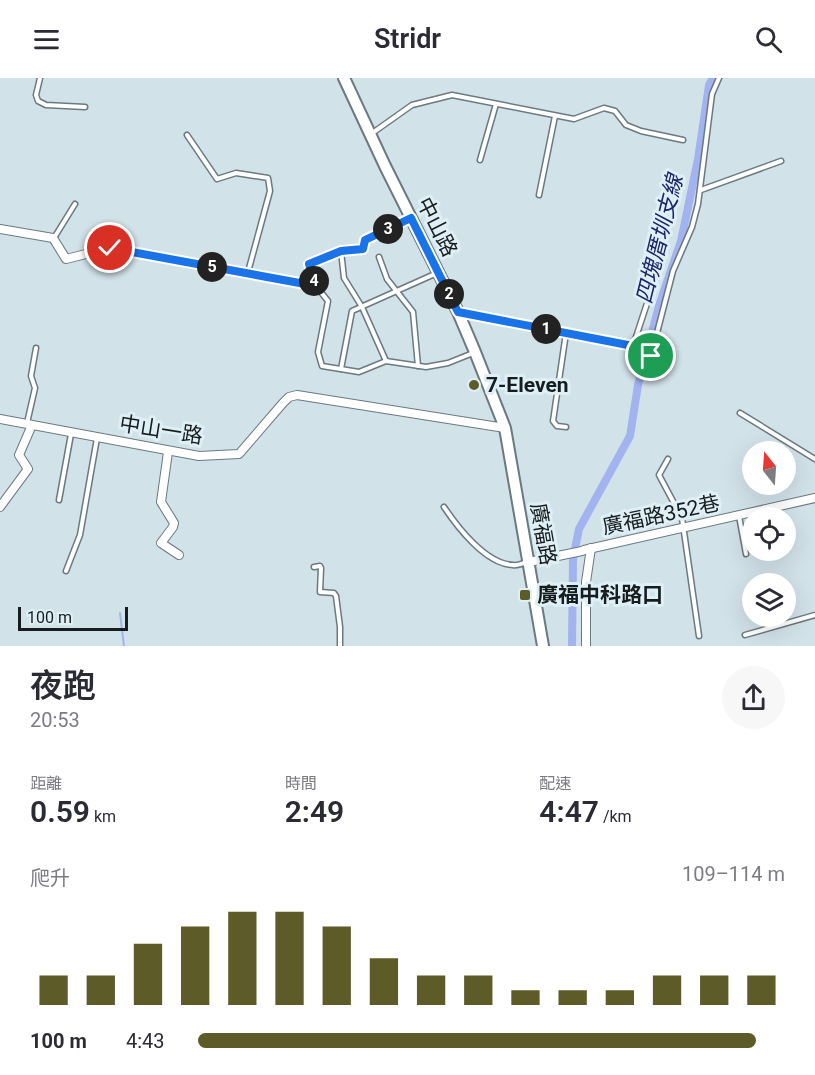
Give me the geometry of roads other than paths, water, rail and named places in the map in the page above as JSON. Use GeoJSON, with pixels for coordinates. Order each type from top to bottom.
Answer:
{"type":"FeatureCollection","features":[{"type":"Feature","properties":{"kind":"main road","name":"中山路"},"geometry":{"type":"LineString","coordinates":[[344,78],[476,351],[505,428]]}},
{"type":"Feature","properties":{"kind":"main road","name":"廣福路"},"geometry":{"type":"LineString","coordinates":[[505,428],[543,646]]}},
{"type":"Feature","properties":{"kind":"street"},"geometry":{"type":"LineString","coordinates":[[0,230],[53,238],[66,259],[110,248],[316,286],[309,264],[341,251],[363,249],[365,240],[411,218]]}},
{"type":"Feature","properties":{"kind":"street","name":"中山一路"},"geometry":{"type":"LineString","coordinates":[[0,419],[199,456],[239,454],[283,403],[289,397],[297,395],[505,428]]}},
{"type":"Feature","properties":{"kind":"street"},"geometry":{"type":"LineString","coordinates":[[0,507],[28,468],[19,455],[30,424]]}},
{"type":"Feature","properties":{"kind":"street"},"geometry":{"type":"LineString","coordinates":[[168,452],[161,502],[174,524],[161,543],[179,555]]}},
{"type":"Feature","properties":{"kind":"street","name":"廣福路352巷"},"geometry":{"type":"LineString","coordinates":[[529,562],[815,498]]}},
{"type":"Feature","properties":{"kind":"street"},"geometry":{"type":"LineString","coordinates":[[585,549],[586,646]]}},
{"type":"Feature","properties":{"kind":"lane"},"geometry":{"type":"LineString","coordinates":[[40,78],[36,95],[38,101],[46,105],[85,107]]}},
{"type":"Feature","properties":{"kind":"lane"},"geometry":{"type":"LineString","coordinates":[[458,312],[633,346],[651,356],[673,271],[692,227],[700,191],[712,94],[719,78]]}},
{"type":"Feature","properties":{"kind":"lane"},"geometry":{"type":"LineString","coordinates":[[370,135],[412,105],[452,95],[574,119],[604,108],[615,111],[626,125],[641,131],[683,140]]}},
{"type":"Feature","properties":{"kind":"lane"},"geometry":{"type":"LineString","coordinates":[[480,160],[496,104]]}},
{"type":"Feature","properties":{"kind":"lane"},"geometry":{"type":"LineString","coordinates":[[539,195],[555,116]]}},
{"type":"Feature","properties":{"kind":"lane"},"geometry":{"type":"LineString","coordinates":[[188,135],[217,179],[236,173],[268,178],[270,190],[248,273]]}},
{"type":"Feature","properties":{"kind":"lane"},"geometry":{"type":"LineString","coordinates":[[700,191],[781,160]]}},
{"type":"Feature","properties":{"kind":"lane"},"geometry":{"type":"LineString","coordinates":[[53,238],[75,204]]}},
{"type":"Feature","properties":{"kind":"lane"},"geometry":{"type":"LineString","coordinates":[[341,251],[344,278],[362,307],[386,362]]}},
{"type":"Feature","properties":{"kind":"lane"},"geometry":{"type":"LineString","coordinates":[[379,257],[387,279],[413,312],[418,366]]}},
{"type":"Feature","properties":{"kind":"lane"},"geometry":{"type":"LineString","coordinates":[[633,346],[660,264]]}},
{"type":"Feature","properties":{"kind":"lane"},"geometry":{"type":"LineString","coordinates":[[341,369],[352,311],[438,272]]}},
{"type":"Feature","properties":{"kind":"lane"},"geometry":{"type":"LineString","coordinates":[[316,286],[328,301],[318,352],[322,366],[359,372],[386,362],[426,367],[448,363],[476,351]]}},
{"type":"Feature","properties":{"kind":"lane"},"geometry":{"type":"LineString","coordinates":[[566,333],[553,422],[557,426],[566,427]]}},
{"type":"Feature","properties":{"kind":"lane"},"geometry":{"type":"LineString","coordinates":[[30,424],[35,388],[31,376],[36,348]]}},
{"type":"Feature","properties":{"kind":"lane"},"geometry":{"type":"LineString","coordinates":[[740,413],[815,459]]}},
{"type":"Feature","properties":{"kind":"lane"},"geometry":{"type":"LineString","coordinates":[[59,500],[71,434]]}},
{"type":"Feature","properties":{"kind":"lane"},"geometry":{"type":"LineString","coordinates":[[66,571],[80,535],[97,437]]}},
{"type":"Feature","properties":{"kind":"lane"},"geometry":{"type":"LineString","coordinates":[[668,459],[659,475],[682,518],[699,636]]}},
{"type":"Feature","properties":{"kind":"lane"},"geometry":{"type":"LineString","coordinates":[[444,507],[475,545],[491,558],[512,566],[529,562]]}},
{"type":"Feature","properties":{"kind":"lane"},"geometry":{"type":"LineString","coordinates":[[739,516],[742,532]]}},
{"type":"Feature","properties":{"kind":"lane"},"geometry":{"type":"LineString","coordinates":[[314,567],[320,566],[321,568],[320,592],[334,593],[336,596],[340,646]]}},
{"type":"Feature","properties":{"kind":"lane"},"geometry":{"type":"LineString","coordinates":[[745,634],[815,615]]}},
{"type":"Feature","properties":{"kind":"waterway","name":"四塊厝圳支線"},"geometry":{"type":"LineString","coordinates":[[572,646],[573,559],[579,529],[630,436],[638,385],[659,306],[681,241],[698,159],[709,85],[713,78]]}},
{"type":"Feature","properties":{"kind":"waterway"},"geometry":{"type":"LineString","coordinates":[[120,613],[124,646]]}},
{"type":"Feature","properties":{"kind":"place","name":"7-Eleven"},"geometry":{"type":"Point","coordinates":[474,385]}},
{"type":"Feature","properties":{"kind":"place","name":"廣福中科路口"},"geometry":{"type":"Point","coordinates":[525,595]}}]}
